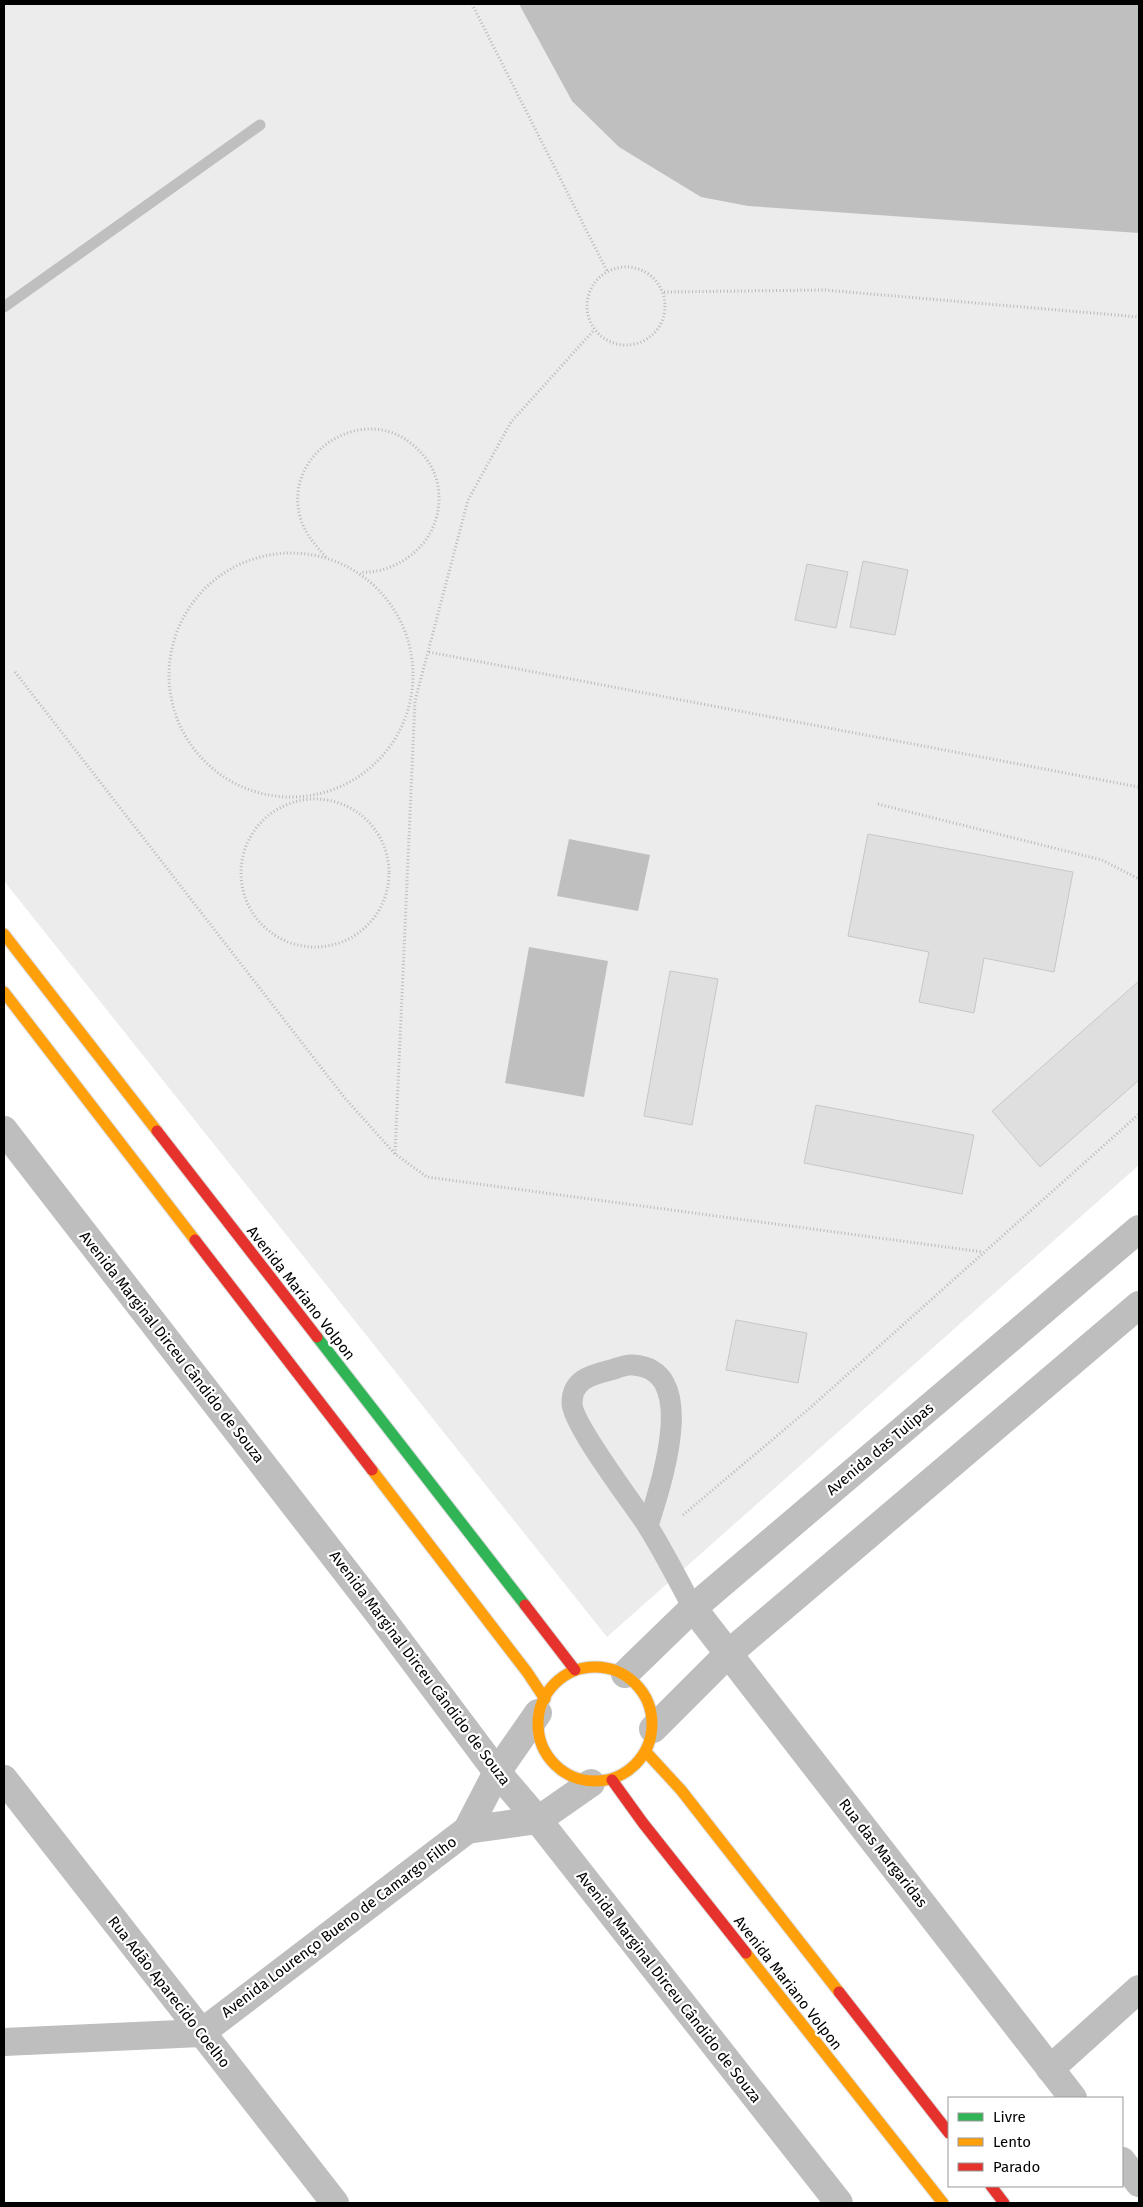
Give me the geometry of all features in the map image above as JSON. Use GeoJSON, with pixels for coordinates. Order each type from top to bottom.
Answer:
{"type":"FeatureCollection","features":[{"type":"Feature","properties":{"kind":"main road","name":"Avenida Mariano Volpon"},"geometry":{"type":"LineString","coordinates":[[4,934],[575,1670]]}},
{"type":"Feature","properties":{"kind":"main road"},"geometry":{"type":"LineString","coordinates":[[4,992],[528,1672],[542,1706]]}},
{"type":"Feature","properties":{"kind":"main road"},"geometry":{"type":"LineString","coordinates":[[601,1666],[625,1674],[641,1689],[651,1708],[649,1740],[631,1770],[602,1781],[567,1776],[549,1759],[538,1737],[542,1706],[554,1684],[575,1670],[601,1666]]}},
{"type":"Feature","properties":{"kind":"main road"},"geometry":{"type":"LineString","coordinates":[[649,1740],[681,1790],[948,2132]]}},
{"type":"Feature","properties":{"kind":"main road","name":"Avenida Mariano Volpon"},"geometry":{"type":"LineString","coordinates":[[602,1781],[643,1823],[943,2203]]}},
{"type":"Feature","properties":{"kind":"main road"},"geometry":{"type":"LineString","coordinates":[[992,2187],[1004,2203]]}},
{"type":"Feature","properties":{"kind":"street","name":"Avenida Marginal Dirceu Cândido de Souza"},"geometry":{"type":"LineString","coordinates":[[4,1130],[378,1613],[497,1772],[538,1820],[839,2203]]}},
{"type":"Feature","properties":{"kind":"street","name":"Avenida das Tulipas"},"geometry":{"type":"LineString","coordinates":[[625,1674],[693,1608],[1136,1238]]}},
{"type":"Feature","properties":{"kind":"street"},"geometry":{"type":"LineString","coordinates":[[649,1740],[728,1654],[1139,1305]]}},
{"type":"Feature","properties":{"kind":"street","name":"Rua das Margaridas"},"geometry":{"type":"LineString","coordinates":[[693,1608],[1072,2097]]}},
{"type":"Feature","properties":{"kind":"street"},"geometry":{"type":"LineString","coordinates":[[467,1830],[497,1772],[542,1706]]}},
{"type":"Feature","properties":{"kind":"street","name":"Rua Adão Aparecido Coelho"},"geometry":{"type":"LineString","coordinates":[[4,1779],[200,2033],[335,2203]]}},
{"type":"Feature","properties":{"kind":"street"},"geometry":{"type":"LineString","coordinates":[[467,1830],[538,1820],[602,1781]]}},
{"type":"Feature","properties":{"kind":"street","name":"Avenida Lourenço Bueno de Camargo Filho"},"geometry":{"type":"LineString","coordinates":[[200,2033],[467,1830]]}},
{"type":"Feature","properties":{"kind":"street"},"geometry":{"type":"LineString","coordinates":[[1050,2069],[1139,1989]]}},
{"type":"Feature","properties":{"kind":"street"},"geometry":{"type":"LineString","coordinates":[[4,2042],[200,2033]]}},
{"type":"Feature","properties":{"kind":"street"},"geometry":{"type":"LineString","coordinates":[[1123,2162],[1139,2183]]}},
{"type":"Feature","properties":{"kind":"lane"},"geometry":{"type":"LineString","coordinates":[[651,1533],[665,1471],[672,1420],[670,1396],[663,1380],[649,1368],[632,1364],[584,1377],[575,1388],[572,1404],[581,1428],[651,1533],[693,1608]]}},
{"type":"Feature","properties":{"kind":"path"},"geometry":{"type":"LineString","coordinates":[[472,4],[607,271]]}},
{"type":"Feature","properties":{"kind":"path"},"geometry":{"type":"LineString","coordinates":[[629,266],[650,274],[664,292],[665,315],[654,334],[635,345],[612,344],[594,330],[586,309],[591,287],[607,271],[629,266]]}},
{"type":"Feature","properties":{"kind":"path"},"geometry":{"type":"LineString","coordinates":[[664,292],[825,290],[1139,317]]}},
{"type":"Feature","properties":{"kind":"path"},"geometry":{"type":"LineString","coordinates":[[395,1154],[415,701],[411,662],[402,624],[380,592],[359,572],[328,558],[314,555],[276,553],[239,564],[206,586],[183,616],[170,656],[170,698],[184,737],[211,769],[247,790],[288,798],[319,798],[344,804],[364,817],[380,836],[388,859],[388,883],[381,907],[366,926],[346,940],[323,947],[298,945],[276,936],[258,920],[246,899],[241,874],[245,850],[256,828],[274,812],[296,801],[319,798],[335,793],[366,771],[394,739],[415,701],[468,500],[511,422],[594,330]]}},
{"type":"Feature","properties":{"kind":"path"},"geometry":{"type":"LineString","coordinates":[[328,558],[310,540],[300,519],[298,495],[304,471],[317,451],[336,436],[358,429],[382,430],[405,438],[423,453],[436,474],[440,498],[437,521],[425,542],[408,559],[386,569],[359,572]]}},
{"type":"Feature","properties":{"kind":"path"},"geometry":{"type":"LineString","coordinates":[[429,652],[1139,787]]}},
{"type":"Feature","properties":{"kind":"path"},"geometry":{"type":"LineString","coordinates":[[15,672],[344,1097],[395,1154],[427,1178],[983,1252]]}},
{"type":"Feature","properties":{"kind":"path"},"geometry":{"type":"LineString","coordinates":[[878,804],[1102,860],[1139,879]]}},
{"type":"Feature","properties":{"kind":"path"},"geometry":{"type":"LineString","coordinates":[[651,1533],[811,1407],[1139,1114]]}},
{"type":"Feature","properties":{"kind":"shaded area"},"geometry":{"type":"Polygon","coordinates":[[[4,4],[1139,4],[1139,1165],[607,1637],[4,881],[4,4]]]}},
{"type":"Feature","properties":{"kind":"shaded area"},"geometry":{"type":"Polygon","coordinates":[[[519,4],[1139,4],[1139,233],[748,206],[701,197],[619,147],[572,101],[519,4]]]}},
{"type":"Feature","properties":{"kind":"shaded area"},"geometry":{"type":"Polygon","coordinates":[[[569,839],[650,855],[638,911],[557,896],[569,839]]]}},
{"type":"Feature","properties":{"kind":"shaded area"},"geometry":{"type":"Polygon","coordinates":[[[529,947],[608,961],[584,1097],[505,1083],[529,947]]]}},
{"type":"Feature","properties":{"kind":"building"},"geometry":{"type":"Polygon","coordinates":[[[863,561],[908,570],[895,635],[850,627],[863,561]]]}},
{"type":"Feature","properties":{"kind":"building"},"geometry":{"type":"Polygon","coordinates":[[[807,564],[848,572],[836,628],[795,620],[807,564]]]}},
{"type":"Feature","properties":{"kind":"building"},"geometry":{"type":"Polygon","coordinates":[[[868,834],[1073,872],[1054,972],[984,958],[974,1013],[919,1002],[929,952],[848,936],[868,834]]]}},
{"type":"Feature","properties":{"kind":"building"},"geometry":{"type":"Polygon","coordinates":[[[670,971],[718,979],[692,1125],[644,1116],[670,971]]]}},
{"type":"Feature","properties":{"kind":"building"},"geometry":{"type":"Polygon","coordinates":[[[1139,981],[1139,1080],[1040,1167],[992,1111],[1139,981]]]}},
{"type":"Feature","properties":{"kind":"building"},"geometry":{"type":"Polygon","coordinates":[[[816,1105],[974,1135],[962,1194],[804,1163],[816,1105]]]}},
{"type":"Feature","properties":{"kind":"building"},"geometry":{"type":"Polygon","coordinates":[[[736,1320],[807,1333],[798,1383],[726,1370],[736,1320]]]}},
{"type":"Feature","properties":{"kind":"waterway"},"geometry":{"type":"LineString","coordinates":[[4,307],[260,125]]}},
{"type":"Feature","properties":{"kind":"traffic: fast"},"geometry":{"type":"LineString","coordinates":[[317,1337],[525,1605]]}},
{"type":"Feature","properties":{"kind":"traffic: slow"},"geometry":{"type":"LineString","coordinates":[[4,934],[157,1131]]}},
{"type":"Feature","properties":{"kind":"traffic: slow"},"geometry":{"type":"LineString","coordinates":[[4,992],[195,1240]]}},
{"type":"Feature","properties":{"kind":"traffic: slow"},"geometry":{"type":"LineString","coordinates":[[372,1470],[527,1672],[545,1699]]}},
{"type":"Feature","properties":{"kind":"traffic: slow"},"geometry":{"type":"LineString","coordinates":[[595,1667],[617,1671],[627,1676],[643,1692],[648,1702],[652,1724],[648,1746],[643,1756],[627,1772],[617,1777],[595,1781],[573,1777],[563,1772],[547,1756],[542,1746],[538,1724],[542,1702],[547,1692],[563,1676],[573,1671],[595,1667]]}},
{"type":"Feature","properties":{"kind":"traffic: slow"},"geometry":{"type":"LineString","coordinates":[[646,1752],[681,1790],[839,1992]]}},
{"type":"Feature","properties":{"kind":"traffic: slow"},"geometry":{"type":"LineString","coordinates":[[746,1953],[943,2203]]}},
{"type":"Feature","properties":{"kind":"traffic: jam"},"geometry":{"type":"LineString","coordinates":[[157,1131],[317,1337]]}},
{"type":"Feature","properties":{"kind":"traffic: jam"},"geometry":{"type":"LineString","coordinates":[[195,1240],[372,1470]]}},
{"type":"Feature","properties":{"kind":"traffic: jam"},"geometry":{"type":"LineString","coordinates":[[525,1605],[575,1670]]}},
{"type":"Feature","properties":{"kind":"traffic: jam"},"geometry":{"type":"LineString","coordinates":[[612,1780],[643,1823],[746,1953]]}},
{"type":"Feature","properties":{"kind":"traffic: jam"},"geometry":{"type":"LineString","coordinates":[[839,1992],[948,2132]]}},
{"type":"Feature","properties":{"kind":"traffic: jam"},"geometry":{"type":"LineString","coordinates":[[992,2187],[1004,2203]]}}]}
